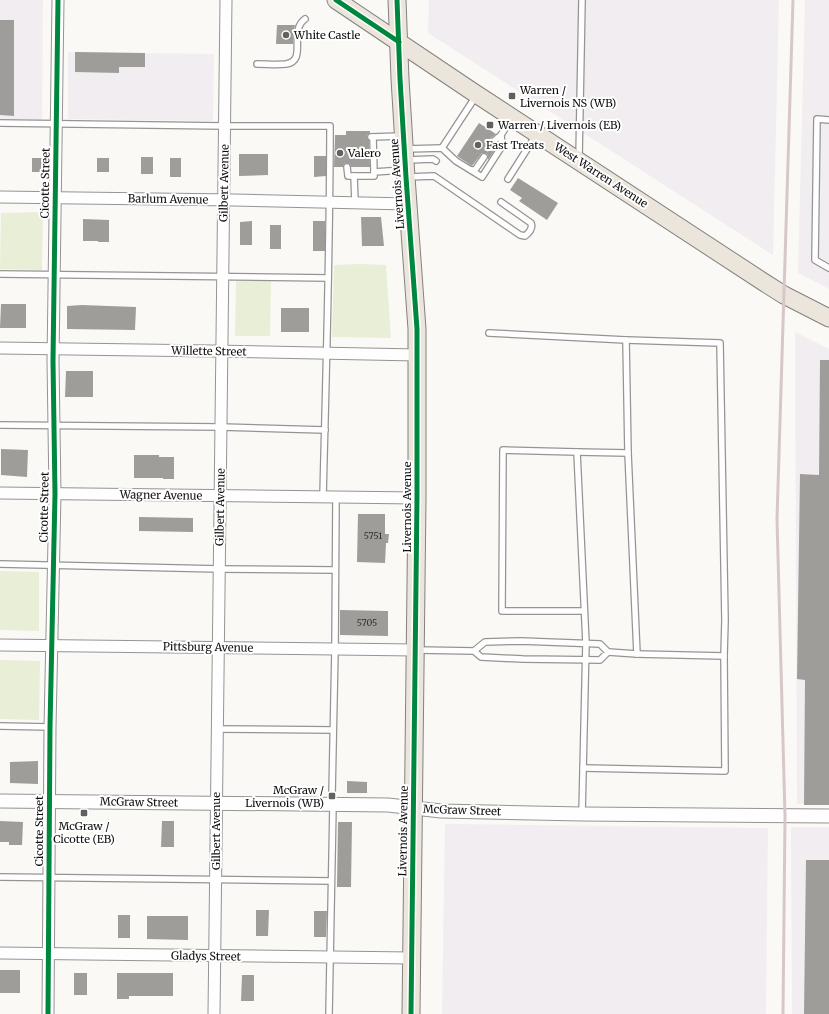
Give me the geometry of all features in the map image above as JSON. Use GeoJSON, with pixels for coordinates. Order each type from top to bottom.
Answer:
{"type":"FeatureCollection","features":[{"type":"Feature","properties":{"kind":"main road","name":"West Warren Avenue"},"geometry":{"type":"LineString","coordinates":[[336,0],[778,291],[827,315]]}},
{"type":"Feature","properties":{"kind":"main road","name":"Livernois Avenue"},"geometry":{"type":"LineString","coordinates":[[397,0],[405,158],[418,355],[411,1014]]}},
{"type":"Feature","properties":{"kind":"street","name":"Cicotte Street"},"geometry":{"type":"LineString","coordinates":[[48,1014],[50,727],[55,494],[53,349],[58,0]]}},
{"type":"Feature","properties":{"kind":"street","name":"Gilbert Avenue"},"geometry":{"type":"LineString","coordinates":[[214,1014],[226,0]]}},
{"type":"Feature","properties":{"kind":"street","name":"Barlum Avenue"},"geometry":{"type":"LineString","coordinates":[[0,197],[408,204]]}},
{"type":"Feature","properties":{"kind":"street","name":"Willette Street"},"geometry":{"type":"LineString","coordinates":[[0,348],[327,352],[418,355]]}},
{"type":"Feature","properties":{"kind":"street","name":"Wagner Avenue"},"geometry":{"type":"LineString","coordinates":[[0,493],[417,498]]}},
{"type":"Feature","properties":{"kind":"street","name":"Pittsburg Avenue"},"geometry":{"type":"LineString","coordinates":[[0,645],[415,650]]}},
{"type":"Feature","properties":{"kind":"street","name":"McGraw Street"},"geometry":{"type":"LineString","coordinates":[[0,801],[388,805],[441,811],[829,816]]}},
{"type":"Feature","properties":{"kind":"street","name":"Gladys Street"},"geometry":{"type":"LineString","coordinates":[[0,953],[411,958]]}},
{"type":"Feature","properties":{"kind":"lane"},"geometry":{"type":"LineString","coordinates":[[579,160],[582,0]]}},
{"type":"Feature","properties":{"kind":"lane"},"geometry":{"type":"LineString","coordinates":[[257,64],[286,64],[295,60],[297,56],[298,28],[305,19]]}},
{"type":"Feature","properties":{"kind":"lane"},"geometry":{"type":"LineString","coordinates":[[374,172],[405,158],[442,148],[477,94]]}},
{"type":"Feature","properties":{"kind":"lane"},"geometry":{"type":"LineString","coordinates":[[490,148],[495,140],[501,135],[512,117]]}},
{"type":"Feature","properties":{"kind":"lane"},"geometry":{"type":"LineString","coordinates":[[829,120],[817,119],[816,260],[829,268]]}},
{"type":"Feature","properties":{"kind":"lane"},"geometry":{"type":"LineString","coordinates":[[0,123],[330,126],[330,202],[323,497]]}},
{"type":"Feature","properties":{"kind":"lane"},"geometry":{"type":"LineString","coordinates":[[508,179],[537,133]]}},
{"type":"Feature","properties":{"kind":"lane"},"geometry":{"type":"LineString","coordinates":[[442,148],[456,161],[482,177],[502,146],[501,135]]}},
{"type":"Feature","properties":{"kind":"lane"},"geometry":{"type":"LineString","coordinates":[[348,167],[348,176],[374,176],[372,137],[434,176],[520,235],[525,236],[528,234],[531,230],[531,223],[501,202]]}},
{"type":"Feature","properties":{"kind":"lane"},"geometry":{"type":"LineString","coordinates":[[471,170],[474,170],[484,157]]}},
{"type":"Feature","properties":{"kind":"lane"},"geometry":{"type":"LineString","coordinates":[[405,158],[433,159],[436,161]]}},
{"type":"Feature","properties":{"kind":"lane"},"geometry":{"type":"LineString","coordinates":[[354,176],[355,202]]}},
{"type":"Feature","properties":{"kind":"lane"},"geometry":{"type":"LineString","coordinates":[[0,274],[328,278]]}},
{"type":"Feature","properties":{"kind":"lane"},"geometry":{"type":"LineString","coordinates":[[489,333],[720,343],[725,771],[583,768]]}},
{"type":"Feature","properties":{"kind":"lane"},"geometry":{"type":"LineString","coordinates":[[626,340],[628,453],[637,654]]}},
{"type":"Feature","properties":{"kind":"lane"},"geometry":{"type":"LineString","coordinates":[[0,426],[221,427],[325,430]]}},
{"type":"Feature","properties":{"kind":"lane"},"geometry":{"type":"LineString","coordinates":[[584,611],[502,611],[503,450],[628,453]]}},
{"type":"Feature","properties":{"kind":"lane"},"geometry":{"type":"LineString","coordinates":[[577,452],[586,644],[582,814]]}},
{"type":"Feature","properties":{"kind":"lane"},"geometry":{"type":"LineString","coordinates":[[329,1014],[336,498]]}},
{"type":"Feature","properties":{"kind":"lane"},"geometry":{"type":"LineString","coordinates":[[0,564],[335,570]]}},
{"type":"Feature","properties":{"kind":"lane"},"geometry":{"type":"LineString","coordinates":[[474,651],[485,642],[521,641],[600,644],[608,652],[724,656]]}},
{"type":"Feature","properties":{"kind":"lane"},"geometry":{"type":"LineString","coordinates":[[415,650],[474,651],[481,657],[586,660],[600,660],[608,652]]}},
{"type":"Feature","properties":{"kind":"lane"},"geometry":{"type":"LineString","coordinates":[[0,726],[50,727]]}},
{"type":"Feature","properties":{"kind":"lane"},"geometry":{"type":"LineString","coordinates":[[217,729],[333,730]]}},
{"type":"Feature","properties":{"kind":"lane"},"geometry":{"type":"LineString","coordinates":[[0,877],[331,880]]}},
{"type":"Feature","properties":{"kind":"shaded area"},"geometry":{"type":"Polygon","coordinates":[[[0,0],[43,0],[42,120],[0,119],[0,0]]]}},
{"type":"Feature","properties":{"kind":"shaded area"},"geometry":{"type":"Polygon","coordinates":[[[429,0],[779,0],[773,255],[428,33],[429,0]]]}},
{"type":"Feature","properties":{"kind":"shaded area"},"geometry":{"type":"Polygon","coordinates":[[[805,0],[829,0],[829,289],[798,273],[805,0]]]}},
{"type":"Feature","properties":{"kind":"shaded area"},"geometry":{"type":"Polygon","coordinates":[[[68,52],[214,54],[213,121],[68,119],[68,52]]]}},
{"type":"Feature","properties":{"kind":"shaded area"},"geometry":{"type":"Polygon","coordinates":[[[795,332],[829,349],[829,804],[797,804],[795,332]]]}},
{"type":"Feature","properties":{"kind":"shaded area"},"geometry":{"type":"Polygon","coordinates":[[[445,824],[768,828],[766,1014],[442,1014],[445,824]]]}},
{"type":"Feature","properties":{"kind":"shaded area"},"geometry":{"type":"Polygon","coordinates":[[[791,827],[829,827],[829,1014],[792,1014],[791,827]]]}},
{"type":"Feature","properties":{"kind":"green space"},"geometry":{"type":"Polygon","coordinates":[[[43,212],[42,270],[0,269],[1,213],[43,212]]]}},
{"type":"Feature","properties":{"kind":"green space"},"geometry":{"type":"Polygon","coordinates":[[[334,265],[386,265],[391,338],[332,337],[334,265]]]}},
{"type":"Feature","properties":{"kind":"green space"},"geometry":{"type":"Polygon","coordinates":[[[236,281],[271,281],[270,336],[235,336],[236,281]]]}},
{"type":"Feature","properties":{"kind":"green space"},"geometry":{"type":"Polygon","coordinates":[[[0,571],[39,572],[39,631],[0,630],[0,571]]]}},
{"type":"Feature","properties":{"kind":"green space"},"geometry":{"type":"Polygon","coordinates":[[[0,660],[40,661],[39,720],[0,719],[0,660]]]}},
{"type":"Feature","properties":{"kind":"building"},"geometry":{"type":"Polygon","coordinates":[[[0,20],[14,20],[14,116],[0,115],[0,20]]]}},
{"type":"Feature","properties":{"kind":"building"},"geometry":{"type":"Polygon","coordinates":[[[277,25],[295,25],[293,44],[276,44],[277,25]]]}},
{"type":"Feature","properties":{"kind":"building"},"geometry":{"type":"Polygon","coordinates":[[[75,52],[145,53],[145,67],[119,67],[119,73],[75,72],[75,52]]]}},
{"type":"Feature","properties":{"kind":"building","name":"Fast Treats"},"geometry":{"type":"Polygon","coordinates":[[[479,123],[496,134],[491,138],[486,147],[488,152],[494,151],[488,160],[487,154],[482,153],[472,166],[457,156],[479,123]]]}},
{"type":"Feature","properties":{"kind":"building"},"geometry":{"type":"Polygon","coordinates":[[[346,131],[370,131],[367,137],[369,141],[370,167],[351,167],[350,164],[347,163],[344,164],[343,167],[334,167],[335,135],[346,135],[346,131]]]}},
{"type":"Feature","properties":{"kind":"building"},"geometry":{"type":"Polygon","coordinates":[[[239,154],[268,154],[268,175],[239,176],[239,154]]]}},
{"type":"Feature","properties":{"kind":"building"},"geometry":{"type":"Polygon","coordinates":[[[314,156],[326,156],[326,176],[314,177],[314,156]]]}},
{"type":"Feature","properties":{"kind":"building"},"geometry":{"type":"Polygon","coordinates":[[[141,157],[153,157],[153,174],[141,174],[141,157]]]}},
{"type":"Feature","properties":{"kind":"building"},"geometry":{"type":"Polygon","coordinates":[[[32,158],[44,158],[44,172],[32,172],[32,158]]]}},
{"type":"Feature","properties":{"kind":"building"},"geometry":{"type":"Polygon","coordinates":[[[97,158],[109,158],[109,172],[97,172],[97,158]]]}},
{"type":"Feature","properties":{"kind":"building"},"geometry":{"type":"Polygon","coordinates":[[[170,158],[181,158],[181,177],[170,177],[170,158]]]}},
{"type":"Feature","properties":{"kind":"building"},"geometry":{"type":"Polygon","coordinates":[[[518,178],[558,203],[547,220],[519,201],[522,198],[510,190],[518,178]]]}},
{"type":"Feature","properties":{"kind":"building"},"geometry":{"type":"Polygon","coordinates":[[[361,217],[381,217],[384,246],[362,246],[361,217]]]}},
{"type":"Feature","properties":{"kind":"building"},"geometry":{"type":"Polygon","coordinates":[[[83,219],[109,220],[109,242],[83,241],[83,219]]]}},
{"type":"Feature","properties":{"kind":"building"},"geometry":{"type":"Polygon","coordinates":[[[252,221],[252,245],[240,245],[240,222],[252,221]]]}},
{"type":"Feature","properties":{"kind":"building"},"geometry":{"type":"Polygon","coordinates":[[[313,221],[325,221],[325,251],[313,251],[313,221]]]}},
{"type":"Feature","properties":{"kind":"building"},"geometry":{"type":"Polygon","coordinates":[[[270,225],[281,225],[281,249],[270,249],[270,225]]]}},
{"type":"Feature","properties":{"kind":"building"},"geometry":{"type":"Polygon","coordinates":[[[1,304],[26,304],[26,328],[0,328],[1,304]]]}},
{"type":"Feature","properties":{"kind":"building"},"geometry":{"type":"Polygon","coordinates":[[[82,305],[136,307],[135,330],[67,329],[67,306],[82,305]]]}},
{"type":"Feature","properties":{"kind":"building"},"geometry":{"type":"Polygon","coordinates":[[[281,308],[309,308],[309,332],[281,332],[281,308]]]}},
{"type":"Feature","properties":{"kind":"building"},"geometry":{"type":"Polygon","coordinates":[[[820,360],[829,360],[829,805],[804,805],[805,680],[797,679],[800,474],[819,475],[820,360]]]}},
{"type":"Feature","properties":{"kind":"building"},"geometry":{"type":"Polygon","coordinates":[[[66,371],[93,371],[93,397],[65,397],[66,371]]]}},
{"type":"Feature","properties":{"kind":"building"},"geometry":{"type":"Polygon","coordinates":[[[1,449],[28,450],[27,477],[1,475],[1,449]]]}},
{"type":"Feature","properties":{"kind":"building"},"geometry":{"type":"Polygon","coordinates":[[[134,455],[159,455],[159,457],[174,457],[174,479],[134,478],[134,455]]]}},
{"type":"Feature","properties":{"kind":"building"},"geometry":{"type":"Polygon","coordinates":[[[358,514],[385,514],[385,534],[389,534],[388,543],[386,543],[385,563],[357,562],[358,514]]]}},
{"type":"Feature","properties":{"kind":"building"},"geometry":{"type":"Polygon","coordinates":[[[139,517],[193,518],[193,532],[139,531],[139,517]]]}},
{"type":"Feature","properties":{"kind":"building"},"geometry":{"type":"Polygon","coordinates":[[[340,610],[388,611],[388,636],[340,635],[340,610]]]}},
{"type":"Feature","properties":{"kind":"building"},"geometry":{"type":"Polygon","coordinates":[[[38,761],[38,784],[10,783],[10,762],[38,761]]]}},
{"type":"Feature","properties":{"kind":"building"},"geometry":{"type":"Polygon","coordinates":[[[347,781],[367,782],[367,793],[347,793],[347,781]]]}},
{"type":"Feature","properties":{"kind":"building"},"geometry":{"type":"Polygon","coordinates":[[[0,821],[23,822],[22,845],[9,845],[9,842],[0,842],[0,821]]]}},
{"type":"Feature","properties":{"kind":"building"},"geometry":{"type":"Polygon","coordinates":[[[162,821],[174,821],[174,847],[161,847],[162,821]]]}},
{"type":"Feature","properties":{"kind":"building"},"geometry":{"type":"Polygon","coordinates":[[[338,822],[352,822],[351,887],[337,887],[338,822]]]}},
{"type":"Feature","properties":{"kind":"building"},"geometry":{"type":"Polygon","coordinates":[[[806,860],[829,860],[829,1014],[804,1014],[806,860]]]}},
{"type":"Feature","properties":{"kind":"building"},"geometry":{"type":"Polygon","coordinates":[[[256,910],[269,910],[268,936],[256,936],[256,910]]]}},
{"type":"Feature","properties":{"kind":"building"},"geometry":{"type":"Polygon","coordinates":[[[314,911],[327,911],[326,937],[314,937],[314,911]]]}},
{"type":"Feature","properties":{"kind":"building"},"geometry":{"type":"Polygon","coordinates":[[[118,915],[130,915],[130,938],[118,938],[118,915]]]}},
{"type":"Feature","properties":{"kind":"building"},"geometry":{"type":"Polygon","coordinates":[[[147,916],[188,916],[188,940],[147,939],[147,916]]]}},
{"type":"Feature","properties":{"kind":"building"},"geometry":{"type":"Polygon","coordinates":[[[0,970],[20,970],[20,993],[0,993],[0,970]]]}},
{"type":"Feature","properties":{"kind":"building"},"geometry":{"type":"Polygon","coordinates":[[[74,973],[87,973],[87,995],[74,995],[74,973]]]}},
{"type":"Feature","properties":{"kind":"building"},"geometry":{"type":"Polygon","coordinates":[[[117,973],[173,973],[173,996],[129,996],[129,999],[117,999],[117,973]]]}},
{"type":"Feature","properties":{"kind":"building"},"geometry":{"type":"Polygon","coordinates":[[[242,975],[254,975],[254,1001],[241,1001],[242,975]]]}},
{"type":"Feature","properties":{"kind":"railway"},"geometry":{"type":"LineString","coordinates":[[783,1014],[785,816],[777,519],[793,0]]}},
{"type":"Feature","properties":{"kind":"cycle path"},"geometry":{"type":"LineString","coordinates":[[48,1014],[50,727],[55,494],[53,361],[58,0]]}},
{"type":"Feature","properties":{"kind":"cycle path"},"geometry":{"type":"LineString","coordinates":[[336,0],[399,42]]}},
{"type":"Feature","properties":{"kind":"cycle path"},"geometry":{"type":"LineString","coordinates":[[397,0],[400,79],[417,329],[417,498],[411,1014]]}},
{"type":"Feature","properties":{"kind":"place","name":"White Castle"},"geometry":{"type":"Point","coordinates":[286,35]}},
{"type":"Feature","properties":{"kind":"place","name":"Warren / Livernois NS (WB)"},"geometry":{"type":"Point","coordinates":[512,96]}},
{"type":"Feature","properties":{"kind":"place","name":"Warren / Livernois (EB)"},"geometry":{"type":"Point","coordinates":[490,125]}},
{"type":"Feature","properties":{"kind":"place","name":"Fast Treats"},"geometry":{"type":"Point","coordinates":[478,145]}},
{"type":"Feature","properties":{"kind":"place","name":"Valero"},"geometry":{"type":"Point","coordinates":[340,153]}},
{"type":"Feature","properties":{"kind":"place","name":"McGraw / Livernois (WB)"},"geometry":{"type":"Point","coordinates":[332,796]}},
{"type":"Feature","properties":{"kind":"place","name":"McGraw / Cicotte (EB)"},"geometry":{"type":"Point","coordinates":[84,813]}}]}
